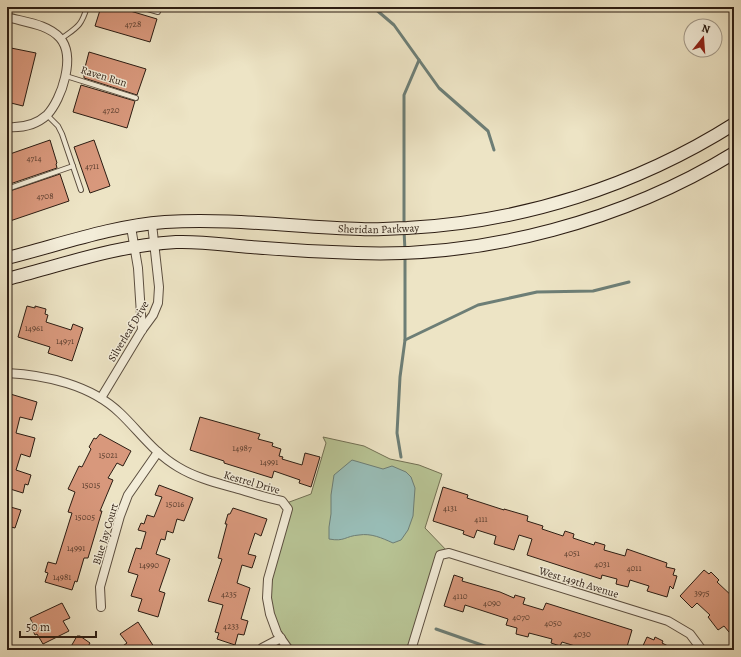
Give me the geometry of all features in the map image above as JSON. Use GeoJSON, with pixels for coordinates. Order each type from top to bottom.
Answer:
{"type":"FeatureCollection","features":[{"type":"Feature","properties":{"kind":"main road","name":"Sheridan Parkway"},"geometry":{"type":"LineString","coordinates":[[7,258],[131,226],[166,222],[232,222],[363,229],[456,224],[493,218],[528,211],[597,190],[683,154],[734,124]]}},
{"type":"Feature","properties":{"kind":"main road"},"geometry":{"type":"LineString","coordinates":[[7,279],[116,251],[155,244],[195,242],[359,253],[413,252],[465,247],[524,236],[595,218],[679,183],[734,153]]}},
{"type":"Feature","properties":{"kind":"street"},"geometry":{"type":"LineString","coordinates":[[8,17],[47,28],[61,39]]}},
{"type":"Feature","properties":{"kind":"street","name":"Raven Run"},"geometry":{"type":"LineString","coordinates":[[7,127],[22,127],[33,124],[47,115],[54,107],[59,96],[68,64],[68,55],[61,39]]}},
{"type":"Feature","properties":{"kind":"street","name":"Silverleaf Drive"},"geometry":{"type":"LineString","coordinates":[[102,398],[142,330],[153,315],[158,303],[159,288],[152,224]]}},
{"type":"Feature","properties":{"kind":"street"},"geometry":{"type":"LineString","coordinates":[[131,226],[135,247],[141,303],[142,330]]}},
{"type":"Feature","properties":{"kind":"street","name":"Kestrel Drive"},"geometry":{"type":"LineString","coordinates":[[7,374],[28,374],[49,378],[90,392],[102,398],[119,412],[158,452],[178,467],[202,478],[282,501],[288,509],[268,579],[267,598],[270,614],[278,633],[289,650]]}},
{"type":"Feature","properties":{"kind":"street","name":"Blue Jay Court"},"geometry":{"type":"LineString","coordinates":[[101,607],[100,587],[120,516],[128,495],[158,452]]}},
{"type":"Feature","properties":{"kind":"street","name":"West 149th Avenue"},"geometry":{"type":"LineString","coordinates":[[411,650],[440,555],[449,553],[668,621],[690,634],[702,650]]}},
{"type":"Feature","properties":{"kind":"street"},"geometry":{"type":"LineString","coordinates":[[262,648],[281,638]]}},
{"type":"Feature","properties":{"kind":"lane"},"geometry":{"type":"LineString","coordinates":[[61,39],[79,26],[84,20],[87,7]]}},
{"type":"Feature","properties":{"kind":"lane"},"geometry":{"type":"LineString","coordinates":[[141,7],[158,12]]}},
{"type":"Feature","properties":{"kind":"lane"},"geometry":{"type":"LineString","coordinates":[[7,30],[8,17]]}},
{"type":"Feature","properties":{"kind":"lane","name":"Raven Run"},"geometry":{"type":"LineString","coordinates":[[65,76],[136,98]]}},
{"type":"Feature","properties":{"kind":"lane"},"geometry":{"type":"LineString","coordinates":[[47,115],[58,126],[81,190]]}},
{"type":"Feature","properties":{"kind":"lane"},"geometry":{"type":"LineString","coordinates":[[7,189],[73,166]]}},
{"type":"Feature","properties":{"kind":"green space"},"geometry":{"type":"Polygon","coordinates":[[[323,437],[364,446],[390,459],[419,465],[442,474],[425,528],[449,553],[440,555],[411,650],[289,650],[277,633],[267,598],[285,521],[284,504],[311,494],[326,443],[323,437]]]}},
{"type":"Feature","properties":{"kind":"water"},"geometry":{"type":"Polygon","coordinates":[[[352,460],[383,469],[392,466],[406,472],[411,477],[415,488],[413,516],[408,530],[401,540],[393,543],[376,536],[368,535],[354,536],[338,540],[329,539],[331,495],[334,475],[352,460]]]}},
{"type":"Feature","properties":{"kind":"building"},"geometry":{"type":"Polygon","coordinates":[[[101,7],[117,7],[157,19],[150,42],[95,26],[101,7]]]}},
{"type":"Feature","properties":{"kind":"building"},"geometry":{"type":"Polygon","coordinates":[[[11,48],[36,53],[23,106],[7,102],[7,66],[11,48]]]}},
{"type":"Feature","properties":{"kind":"building"},"geometry":{"type":"Polygon","coordinates":[[[89,52],[146,69],[137,95],[84,78],[83,75],[89,52]]]}},
{"type":"Feature","properties":{"kind":"building"},"geometry":{"type":"Polygon","coordinates":[[[81,85],[135,101],[127,128],[73,112],[81,85]]]}},
{"type":"Feature","properties":{"kind":"building"},"geometry":{"type":"Polygon","coordinates":[[[50,140],[57,163],[57,168],[7,185],[7,155],[50,140]]]}},
{"type":"Feature","properties":{"kind":"building"},"geometry":{"type":"Polygon","coordinates":[[[94,140],[110,186],[90,193],[74,147],[94,140]]]}},
{"type":"Feature","properties":{"kind":"building"},"geometry":{"type":"Polygon","coordinates":[[[60,174],[69,201],[7,222],[7,192],[60,174]]]}},
{"type":"Feature","properties":{"kind":"building"},"geometry":{"type":"Polygon","coordinates":[[[27,306],[35,308],[35,306],[46,309],[45,314],[48,315],[46,322],[71,330],[73,324],[83,328],[72,361],[48,353],[50,347],[18,337],[27,306]]]}},
{"type":"Feature","properties":{"kind":"building"},"geometry":{"type":"Polygon","coordinates":[[[7,393],[37,402],[32,420],[20,417],[16,433],[35,438],[30,457],[21,454],[16,470],[31,475],[28,485],[25,484],[23,493],[7,488],[7,464],[11,452],[7,451],[7,420],[9,414],[7,413],[7,393]]]}},
{"type":"Feature","properties":{"kind":"building"},"geometry":{"type":"Polygon","coordinates":[[[200,417],[260,434],[258,439],[273,443],[272,446],[281,449],[279,456],[283,457],[282,459],[302,465],[305,453],[320,457],[311,487],[299,483],[300,480],[274,471],[272,478],[224,463],[224,461],[190,450],[200,417]]]}},
{"type":"Feature","properties":{"kind":"building"},"geometry":{"type":"Polygon","coordinates":[[[100,434],[131,451],[123,466],[117,463],[108,478],[113,480],[100,511],[102,511],[88,558],[84,558],[77,582],[75,581],[72,590],[45,582],[48,573],[45,572],[48,562],[56,564],[72,513],[68,512],[75,492],[68,489],[79,466],[82,467],[91,449],[89,447],[94,438],[96,439],[100,434]]]}},
{"type":"Feature","properties":{"kind":"building"},"geometry":{"type":"Polygon","coordinates":[[[159,485],[193,498],[184,521],[177,519],[173,533],[167,531],[165,540],[161,539],[156,554],[170,559],[159,591],[165,593],[158,617],[138,611],[142,599],[131,596],[138,575],[128,572],[136,548],[141,549],[146,532],[138,530],[141,523],[144,524],[147,515],[154,517],[162,497],[155,495],[159,485]]]}},
{"type":"Feature","properties":{"kind":"building"},"geometry":{"type":"Polygon","coordinates":[[[443,487],[468,495],[467,498],[528,516],[527,521],[543,526],[542,529],[563,536],[565,531],[574,534],[573,538],[594,545],[595,542],[605,545],[604,550],[625,556],[627,549],[667,563],[666,567],[675,569],[673,575],[677,576],[673,589],[670,586],[667,597],[647,591],[649,586],[630,580],[628,587],[616,584],[617,579],[602,575],[601,579],[527,555],[532,539],[519,535],[514,550],[494,544],[496,536],[477,530],[474,538],[463,534],[464,531],[433,521],[443,487]]]}},
{"type":"Feature","properties":{"kind":"building"},"geometry":{"type":"Polygon","coordinates":[[[7,506],[21,510],[15,528],[7,526],[7,506]]]}},
{"type":"Feature","properties":{"kind":"building"},"geometry":{"type":"Polygon","coordinates":[[[233,508],[267,519],[261,536],[255,533],[248,554],[256,556],[252,568],[242,565],[237,583],[250,588],[241,619],[248,621],[244,635],[238,634],[235,645],[217,639],[219,633],[215,632],[223,605],[208,601],[222,559],[218,558],[227,524],[225,524],[228,514],[230,514],[233,508]]]}},
{"type":"Feature","properties":{"kind":"building"},"geometry":{"type":"Polygon","coordinates":[[[704,570],[709,574],[711,572],[719,580],[717,582],[734,598],[734,638],[724,626],[718,630],[708,617],[710,615],[697,603],[692,608],[680,596],[704,570]]]}},
{"type":"Feature","properties":{"kind":"building"},"geometry":{"type":"Polygon","coordinates":[[[454,575],[463,578],[462,581],[500,592],[514,598],[515,595],[525,598],[523,604],[543,610],[546,603],[632,630],[626,650],[588,650],[562,642],[560,646],[551,643],[552,639],[529,633],[528,637],[516,634],[517,628],[506,625],[508,619],[465,605],[463,612],[444,606],[454,575]]]}},
{"type":"Feature","properties":{"kind":"building"},"geometry":{"type":"Polygon","coordinates":[[[62,603],[70,618],[63,621],[69,631],[43,644],[37,634],[35,635],[30,625],[33,624],[30,618],[62,603]]]}},
{"type":"Feature","properties":{"kind":"building"},"geometry":{"type":"Polygon","coordinates":[[[138,622],[156,650],[117,650],[127,643],[120,634],[138,622]]]}},
{"type":"Feature","properties":{"kind":"building"},"geometry":{"type":"Polygon","coordinates":[[[77,636],[80,636],[90,643],[86,650],[69,650],[77,636]]]}},
{"type":"Feature","properties":{"kind":"building"},"geometry":{"type":"Polygon","coordinates":[[[647,637],[654,640],[655,637],[663,641],[662,643],[676,650],[641,650],[647,637]]]}},
{"type":"Feature","properties":{"kind":"waterway"},"geometry":{"type":"LineString","coordinates":[[373,7],[394,25],[439,88],[488,131],[494,150]]}},
{"type":"Feature","properties":{"kind":"waterway"},"geometry":{"type":"LineString","coordinates":[[404,225],[404,95],[419,60]]}},
{"type":"Feature","properties":{"kind":"waterway"},"geometry":{"type":"LineString","coordinates":[[404,230],[405,251]]}},
{"type":"Feature","properties":{"kind":"waterway"},"geometry":{"type":"LineString","coordinates":[[405,256],[405,340]]}},
{"type":"Feature","properties":{"kind":"waterway"},"geometry":{"type":"LineString","coordinates":[[401,457],[397,433],[400,377],[405,340],[478,305],[537,292],[593,291],[629,282]]}},
{"type":"Feature","properties":{"kind":"waterway"},"geometry":{"type":"LineString","coordinates":[[436,629],[496,650]]}}]}
